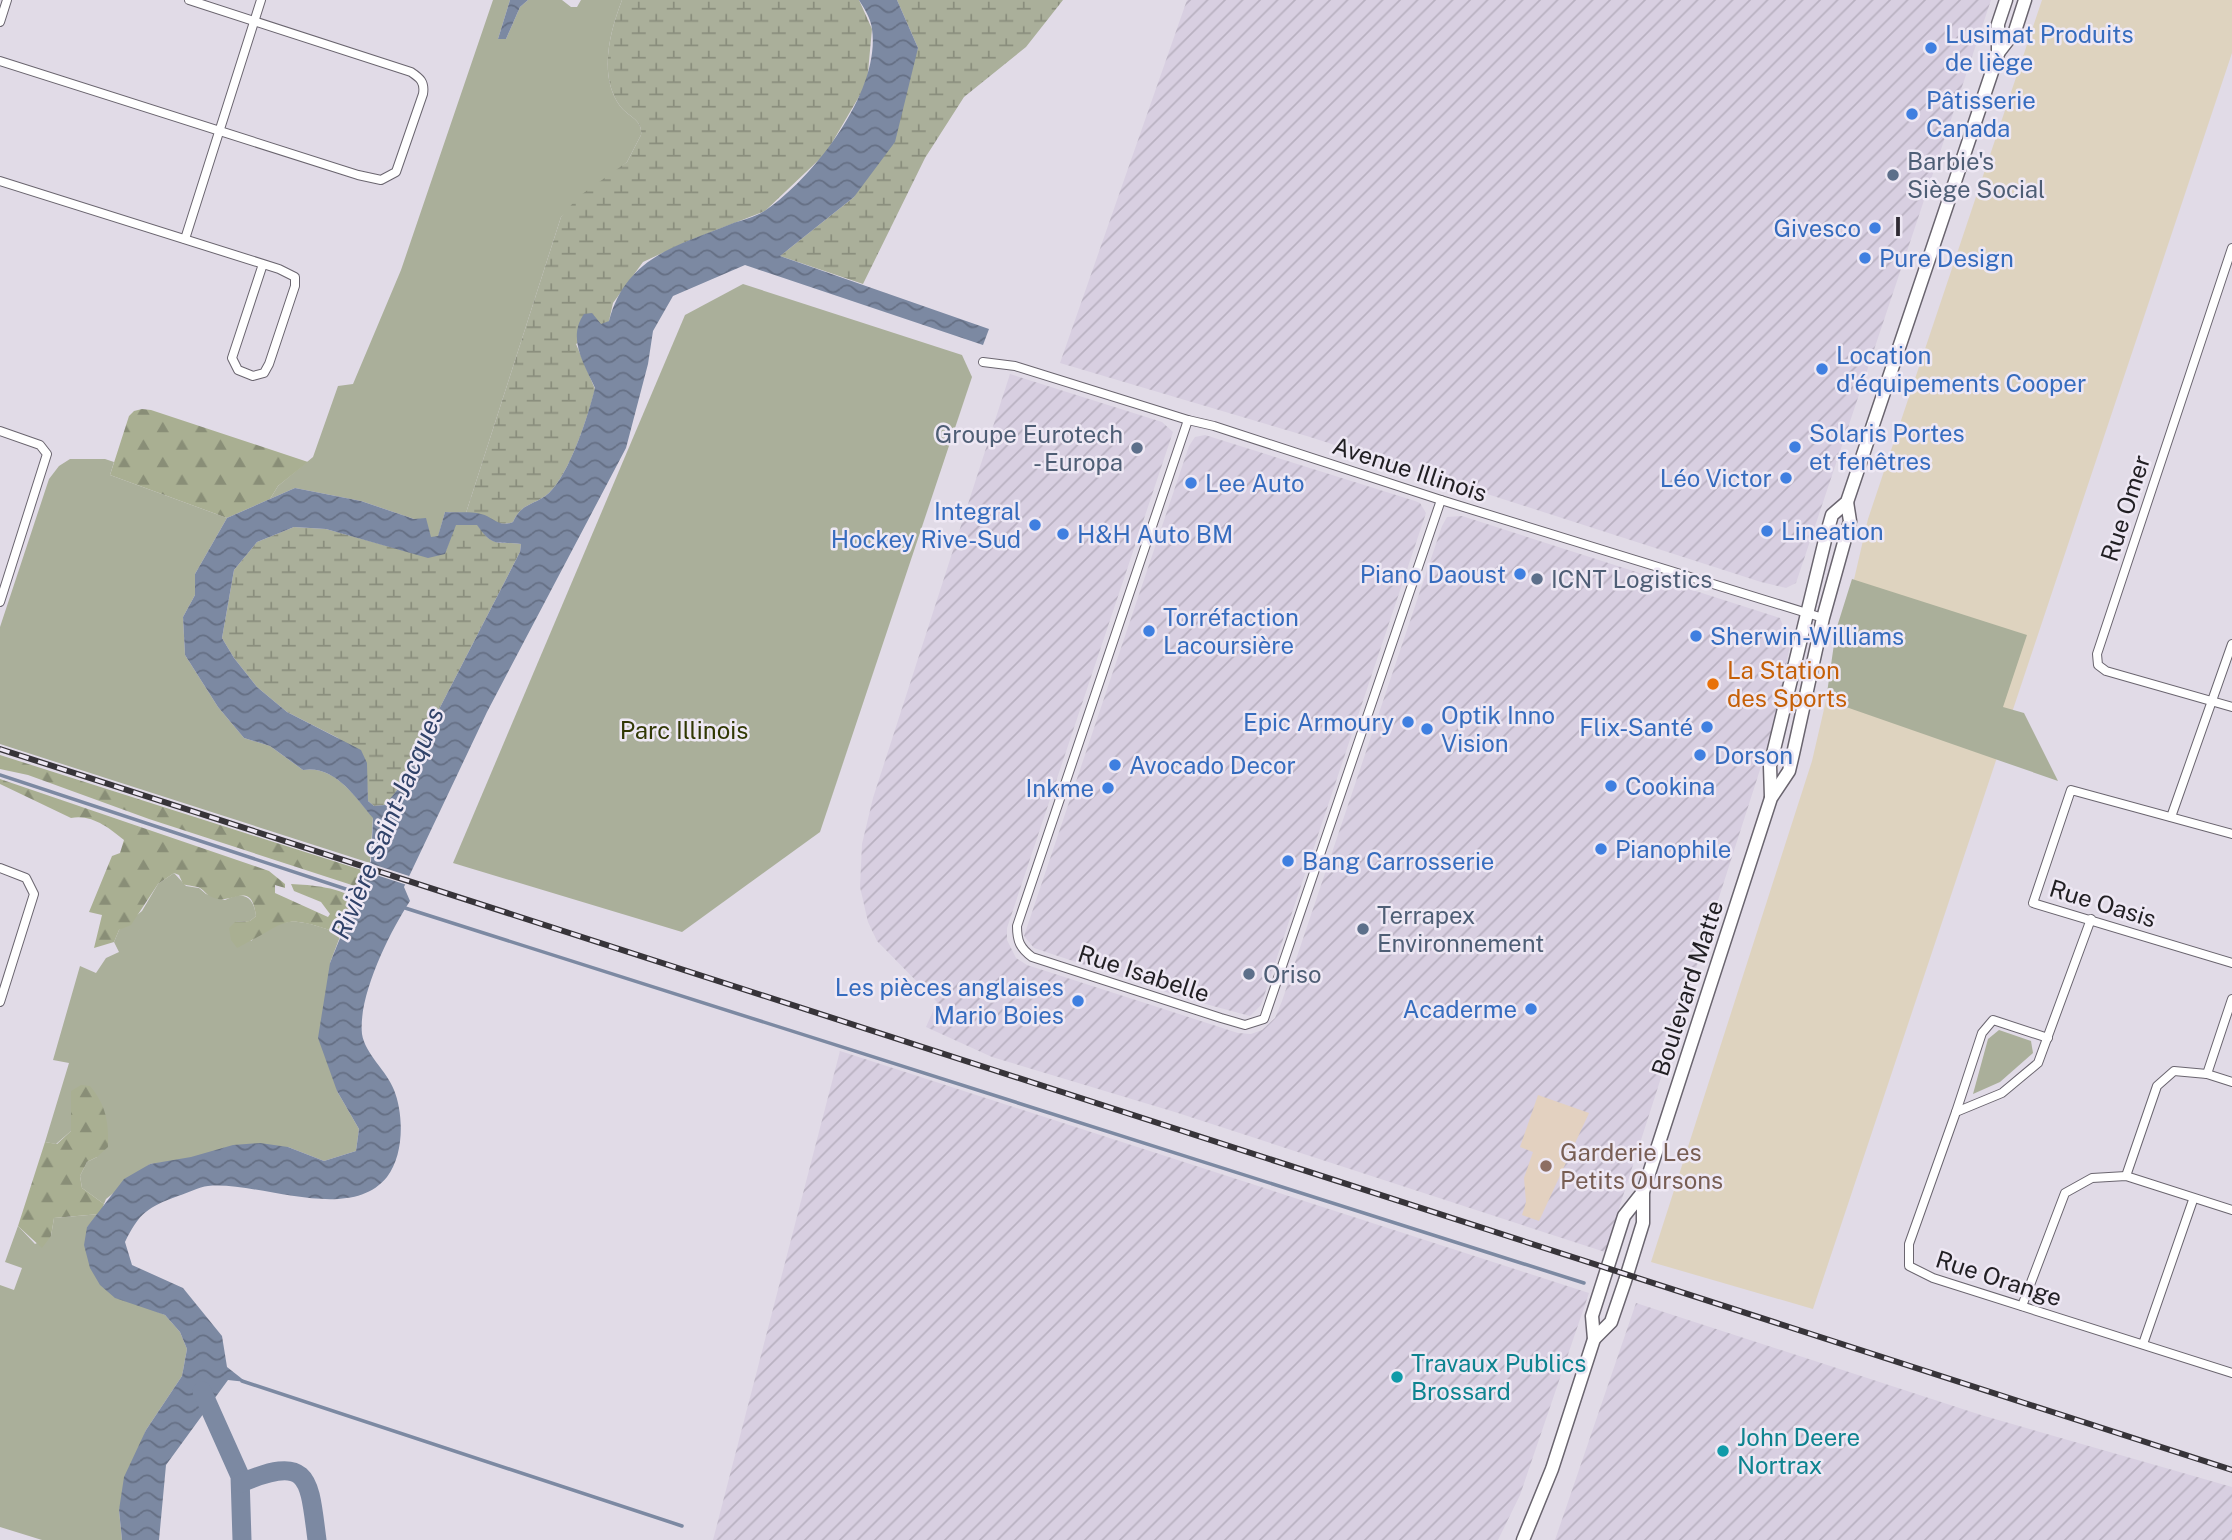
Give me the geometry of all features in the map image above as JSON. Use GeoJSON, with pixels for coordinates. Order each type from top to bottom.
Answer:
{"type":"FeatureCollection","features":[{"type":"Feature","properties":{"kind":"main road","name":"Boulevard Matte"},"geometry":{"type":"LineString","coordinates":[[1998,54],[1998,24],[2006,0]]}},
{"type":"Feature","properties":{"kind":"main road","name":"Boulevard Matte"},"geometry":{"type":"LineString","coordinates":[[1594,1339],[1611,1322],[1643,1223],[1643,1192],[1771,797],[1789,771],[1824,618],[1850,521],[1847,502],[1998,54],[2015,31],[2025,0]]}},
{"type":"Feature","properties":{"kind":"main road","name":"Boulevard Matte"},"geometry":{"type":"LineString","coordinates":[[1771,797],[1770,766],[1805,613],[1832,515],[1847,502]]}},
{"type":"Feature","properties":{"kind":"main road","name":"Boulevard Matte"},"geometry":{"type":"LineString","coordinates":[[1523,1540],[1552,1469],[1594,1339],[1592,1317],[1624,1216],[1643,1192]]}},
{"type":"Feature","properties":{"kind":"street"},"geometry":{"type":"LineString","coordinates":[[0,22],[7,0]]}},
{"type":"Feature","properties":{"kind":"street"},"geometry":{"type":"LineString","coordinates":[[0,61],[381,180],[396,172],[423,94],[424,86],[420,78],[411,72],[189,0]]}},
{"type":"Feature","properties":{"kind":"street"},"geometry":{"type":"LineString","coordinates":[[185,240],[261,0]]}},
{"type":"Feature","properties":{"kind":"street"},"geometry":{"type":"LineString","coordinates":[[0,181],[263,264],[292,274],[296,282],[269,364],[264,373],[253,376],[238,370],[232,358],[263,264]]}},
{"type":"Feature","properties":{"kind":"street","name":"Rue Omer"},"geometry":{"type":"LineString","coordinates":[[2232,248],[2097,654],[2098,665],[2106,671],[2232,707]]}},
{"type":"Feature","properties":{"kind":"street","name":"Avenue Illinois"},"geometry":{"type":"LineString","coordinates":[[983,362],[1015,366],[1188,421],[1252,437],[1441,500],[1824,618]]}},
{"type":"Feature","properties":{"kind":"street","name":"Rue Isabelle"},"geometry":{"type":"LineString","coordinates":[[1188,421],[1017,926],[1017,939],[1023,950],[1032,957],[1221,1018],[1245,1025],[1264,1019],[1441,500]]}},
{"type":"Feature","properties":{"kind":"street"},"geometry":{"type":"LineString","coordinates":[[0,431],[38,444],[47,454],[0,601]]}},
{"type":"Feature","properties":{"kind":"street"},"geometry":{"type":"LineString","coordinates":[[2232,644],[2171,817],[2232,834]]}},
{"type":"Feature","properties":{"kind":"street","name":"Rue Oasis"},"geometry":{"type":"LineString","coordinates":[[2171,817],[2071,790],[2033,903],[2232,964]]}},
{"type":"Feature","properties":{"kind":"street"},"geometry":{"type":"LineString","coordinates":[[0,868],[26,878],[34,894],[0,1002]]}},
{"type":"Feature","properties":{"kind":"street"},"geometry":{"type":"LineString","coordinates":[[1956,1112],[2002,1093],[2038,1063],[2091,919]]}},
{"type":"Feature","properties":{"kind":"street"},"geometry":{"type":"LineString","coordinates":[[2207,1073],[2232,999]]}},
{"type":"Feature","properties":{"kind":"street","name":"Rue Orange"},"geometry":{"type":"LineString","coordinates":[[2048,1038],[1993,1020],[1982,1033],[1909,1244],[1909,1266],[1933,1278],[2232,1373]]}},
{"type":"Feature","properties":{"kind":"street"},"geometry":{"type":"LineString","coordinates":[[2126,1176],[2157,1086],[2174,1071],[2207,1073],[2232,1082]]}},
{"type":"Feature","properties":{"kind":"street"},"geometry":{"type":"LineString","coordinates":[[2022,1306],[2065,1193],[2092,1178],[2126,1176],[2193,1200],[2232,1210]]}},
{"type":"Feature","properties":{"kind":"street"},"geometry":{"type":"LineString","coordinates":[[2143,1344],[2193,1200]]}},
{"type":"Feature","properties":{"kind":"shaded area"},"geometry":{"type":"Polygon","coordinates":[[[1187,0],[1991,0],[1796,583],[1786,588],[1761,582],[1310,437],[1060,363],[1187,0]]]}},
{"type":"Feature","properties":{"kind":"shaded area"},"geometry":{"type":"Polygon","coordinates":[[[2042,0],[2232,0],[2232,53],[1813,1309],[1651,1262],[1812,761],[1868,519],[2042,0]]]}},
{"type":"Feature","properties":{"kind":"shaded area"},"geometry":{"type":"Polygon","coordinates":[[[1010,374],[1162,422],[1173,432],[1007,928],[1007,940],[1016,958],[1027,965],[1238,1033],[1251,1034],[1262,1030],[1275,1018],[1282,1001],[1447,517],[1462,516],[1780,618],[1790,645],[1775,723],[1605,1252],[1178,1113],[992,1057],[926,1027],[937,1002],[877,941],[868,922],[860,887],[862,844],[873,798],[1010,374]]]}},
{"type":"Feature","properties":{"kind":"shaded area"},"geometry":{"type":"Polygon","coordinates":[[[1205,435],[1415,501],[1420,503],[1426,513],[1261,1005],[1250,1016],[1187,999],[1034,948],[1024,936],[1189,446],[1195,437],[1205,435]]]}},
{"type":"Feature","properties":{"kind":"shaded area"},"geometry":{"type":"Polygon","coordinates":[[[840,1051],[1589,1293],[1520,1495],[1498,1540],[713,1540],[840,1051]]]}},
{"type":"Feature","properties":{"kind":"shaded area","name":"Garderie Les Petits Oursons"},"geometry":{"type":"Polygon","coordinates":[[[1538,1095],[1589,1113],[1539,1221],[1522,1215],[1526,1202],[1524,1178],[1533,1152],[1520,1147],[1538,1095]]]}},
{"type":"Feature","properties":{"kind":"shaded area"},"geometry":{"type":"Polygon","coordinates":[[[1636,1303],[1981,1415],[2232,1487],[2232,1540],[1555,1540],[1636,1303]]]}},
{"type":"Feature","properties":{"kind":"green space"},"geometry":{"type":"Polygon","coordinates":[[[493,0],[510,0],[498,39],[506,39],[520,7],[528,0],[562,0],[571,7],[577,7],[581,0],[622,0],[610,39],[609,81],[620,106],[640,125],[641,135],[627,162],[561,217],[466,513],[445,512],[438,537],[430,537],[414,519],[361,501],[295,488],[270,499],[278,486],[313,457],[338,386],[353,384],[401,270],[493,0]]]}},
{"type":"Feature","properties":{"kind":"green space"},"geometry":{"type":"Polygon","coordinates":[[[622,0],[859,0],[872,29],[867,83],[826,153],[765,211],[643,262],[613,303],[609,321],[576,344],[595,389],[583,428],[564,472],[549,493],[524,507],[513,522],[502,524],[466,513],[561,217],[578,197],[627,162],[641,135],[640,125],[620,106],[609,81],[610,39],[622,0]]]}},
{"type":"Feature","properties":{"kind":"green space"},"geometry":{"type":"Polygon","coordinates":[[[897,0],[1063,0],[1026,47],[964,97],[925,158],[863,284],[780,256],[854,197],[918,48],[897,0]]]}},
{"type":"Feature","properties":{"kind":"green space","name":"Parc Illinois"},"geometry":{"type":"Polygon","coordinates":[[[743,284],[962,355],[972,377],[820,832],[682,932],[453,863],[685,315],[743,284]]]}},
{"type":"Feature","properties":{"kind":"green space"},"geometry":{"type":"Polygon","coordinates":[[[142,409],[308,462],[278,486],[270,499],[227,518],[110,475],[129,416],[142,409]]]}},
{"type":"Feature","properties":{"kind":"green space"},"geometry":{"type":"Polygon","coordinates":[[[70,459],[105,459],[114,462],[110,475],[227,518],[195,574],[195,595],[183,617],[185,655],[218,707],[244,738],[270,746],[303,770],[325,772],[343,784],[359,800],[373,817],[370,863],[0,744],[0,627],[49,479],[59,466],[70,459]]]}},
{"type":"Feature","properties":{"kind":"green space"},"geometry":{"type":"Polygon","coordinates":[[[477,524],[491,540],[521,544],[520,552],[398,789],[386,805],[374,806],[368,801],[367,783],[338,738],[287,712],[257,687],[222,638],[234,570],[257,542],[294,527],[326,529],[409,552],[445,553],[455,525],[477,524]]]}},
{"type":"Feature","properties":{"kind":"green space"},"geometry":{"type":"Polygon","coordinates":[[[1852,579],[2027,635],[2003,707],[2024,713],[2058,781],[1826,700],[1836,630],[1852,579]]]}},
{"type":"Feature","properties":{"kind":"green space"},"geometry":{"type":"Polygon","coordinates":[[[0,755],[368,872],[361,888],[149,819],[28,775],[0,769],[0,755]]]}},
{"type":"Feature","properties":{"kind":"green space"},"geometry":{"type":"Polygon","coordinates":[[[0,779],[269,871],[285,884],[285,888],[275,885],[275,893],[328,917],[330,914],[321,902],[294,891],[291,884],[335,890],[356,901],[341,934],[306,923],[286,923],[237,948],[231,940],[229,928],[235,922],[250,921],[256,916],[250,899],[246,896],[214,898],[200,888],[183,884],[179,875],[174,873],[158,884],[131,925],[119,930],[114,942],[94,948],[102,915],[89,912],[112,856],[120,853],[124,840],[100,823],[86,818],[71,818],[0,784],[0,779]]]}},
{"type":"Feature","properties":{"kind":"green space"},"geometry":{"type":"Polygon","coordinates":[[[174,873],[186,886],[199,888],[206,894],[225,900],[242,896],[250,900],[256,916],[250,921],[235,922],[251,941],[273,926],[294,922],[341,934],[330,963],[337,1091],[359,1129],[356,1151],[324,1161],[288,1147],[150,1164],[106,1199],[104,1204],[82,1188],[80,1176],[87,1162],[97,1157],[71,1091],[71,1131],[56,1144],[45,1142],[69,1063],[53,1060],[80,966],[96,973],[106,958],[119,952],[114,942],[119,930],[142,911],[158,884],[174,873]]]}},
{"type":"Feature","properties":{"kind":"green space"},"geometry":{"type":"Polygon","coordinates":[[[1999,1030],[2031,1041],[2033,1053],[2000,1082],[1973,1094],[1988,1039],[1999,1030]]]}},
{"type":"Feature","properties":{"kind":"green space"},"geometry":{"type":"Polygon","coordinates":[[[81,1085],[90,1086],[100,1100],[107,1122],[108,1138],[108,1147],[87,1162],[80,1176],[82,1188],[104,1204],[100,1214],[54,1218],[51,1236],[42,1248],[18,1226],[45,1142],[57,1144],[71,1131],[71,1091],[81,1085]]]}},
{"type":"Feature","properties":{"kind":"green space"},"geometry":{"type":"Polygon","coordinates":[[[100,1214],[87,1227],[141,1305],[165,1315],[180,1332],[187,1349],[182,1376],[146,1430],[119,1510],[122,1540],[42,1540],[0,1527],[0,1285],[14,1290],[22,1268],[5,1262],[18,1226],[35,1244],[51,1236],[54,1218],[100,1214]]]}},
{"type":"Feature","properties":{"kind":"water"},"geometry":{"type":"Polygon","coordinates":[[[510,0],[528,0],[520,7],[506,39],[498,39],[510,0]]]}},
{"type":"Feature","properties":{"kind":"water","name":"Rivière Saint-Jacques"},"geometry":{"type":"Polygon","coordinates":[[[859,0],[897,0],[918,48],[895,142],[854,197],[780,256],[989,329],[983,345],[745,265],[673,296],[653,331],[648,364],[626,448],[487,712],[404,887],[410,901],[393,930],[370,984],[362,1019],[362,1034],[367,1049],[391,1083],[400,1111],[401,1135],[393,1168],[371,1191],[350,1198],[303,1197],[229,1186],[208,1186],[168,1200],[146,1212],[135,1224],[125,1242],[132,1265],[183,1288],[222,1336],[227,1367],[246,1382],[228,1380],[166,1465],[159,1540],[122,1540],[119,1510],[124,1477],[146,1430],[182,1376],[187,1349],[180,1332],[165,1315],[115,1298],[100,1285],[90,1268],[84,1245],[87,1227],[124,1179],[150,1164],[191,1157],[233,1145],[260,1143],[288,1147],[324,1161],[356,1151],[359,1129],[337,1091],[318,1038],[330,963],[371,861],[373,818],[334,777],[325,772],[303,770],[270,746],[244,738],[218,707],[185,655],[183,617],[195,595],[195,574],[227,518],[295,488],[361,501],[414,519],[426,518],[431,537],[438,536],[445,512],[477,513],[508,524],[513,522],[524,507],[549,493],[571,458],[595,388],[577,342],[579,323],[584,314],[592,313],[601,324],[609,321],[617,299],[641,268],[673,247],[762,212],[804,177],[840,130],[866,79],[872,53],[872,29],[859,0]],[[456,525],[445,554],[428,558],[326,529],[294,527],[257,542],[234,570],[222,638],[257,687],[287,712],[361,750],[367,763],[368,801],[374,806],[385,805],[398,789],[520,552],[521,544],[491,540],[477,525],[456,525]]]}},
{"type":"Feature","properties":{"kind":"pier"},"geometry":{"type":"Polygon","coordinates":[[[369,863],[409,876],[407,885],[367,872],[369,863]]]}},
{"type":"Feature","properties":{"kind":"waterway"},"geometry":{"type":"LineString","coordinates":[[0,775],[364,895]]}},
{"type":"Feature","properties":{"kind":"waterway"},"geometry":{"type":"LineString","coordinates":[[402,907],[1584,1283]]}},
{"type":"Feature","properties":{"kind":"waterway"},"geometry":{"type":"LineString","coordinates":[[242,1381],[682,1526]]}},
{"type":"Feature","properties":{"kind":"waterway"},"geometry":{"type":"LineString","coordinates":[[202,1391],[240,1476],[242,1540]]}},
{"type":"Feature","properties":{"kind":"waterway"},"geometry":{"type":"LineString","coordinates":[[241,1483],[264,1474],[294,1472],[308,1488],[317,1540]]}},
{"type":"Feature","properties":{"kind":"railway"},"geometry":{"type":"LineString","coordinates":[[0,749],[2232,1470]]}},
{"type":"Feature","properties":{"kind":"place","name":"Lusimat Produits de liège"},"geometry":{"type":"Point","coordinates":[1931,48]}},
{"type":"Feature","properties":{"kind":"place","name":"Pâtisserie Canada"},"geometry":{"type":"Point","coordinates":[1912,114]}},
{"type":"Feature","properties":{"kind":"place","name":"Barbie's Siège Social"},"geometry":{"type":"Point","coordinates":[1893,175]}},
{"type":"Feature","properties":{"kind":"place","name":"Givesco"},"geometry":{"type":"Point","coordinates":[1875,228]}},
{"type":"Feature","properties":{"kind":"place","name":"Pure Design"},"geometry":{"type":"Point","coordinates":[1865,258]}},
{"type":"Feature","properties":{"kind":"place","name":"Location d'équipements Cooper"},"geometry":{"type":"Point","coordinates":[1822,369]}},
{"type":"Feature","properties":{"kind":"place","name":"Solaris Portes et fenêtres"},"geometry":{"type":"Point","coordinates":[1795,447]}},
{"type":"Feature","properties":{"kind":"place","name":"Groupe Eurotech - Europa"},"geometry":{"type":"Point","coordinates":[1137,448]}},
{"type":"Feature","properties":{"kind":"place","name":"Léo Victor"},"geometry":{"type":"Point","coordinates":[1786,478]}},
{"type":"Feature","properties":{"kind":"place","name":"Lee Auto"},"geometry":{"type":"Point","coordinates":[1191,483]}},
{"type":"Feature","properties":{"kind":"place","name":"Integral Hockey Rive-Sud"},"geometry":{"type":"Point","coordinates":[1035,525]}},
{"type":"Feature","properties":{"kind":"place","name":"Lineation"},"geometry":{"type":"Point","coordinates":[1767,531]}},
{"type":"Feature","properties":{"kind":"place","name":"H&H Auto BM"},"geometry":{"type":"Point","coordinates":[1063,534]}},
{"type":"Feature","properties":{"kind":"place","name":"Piano Daoust"},"geometry":{"type":"Point","coordinates":[1520,574]}},
{"type":"Feature","properties":{"kind":"place","name":"ICNT Logistics"},"geometry":{"type":"Point","coordinates":[1537,579]}},
{"type":"Feature","properties":{"kind":"place","name":"Torréfaction Lacoursière"},"geometry":{"type":"Point","coordinates":[1149,631]}},
{"type":"Feature","properties":{"kind":"place","name":"Sherwin-Williams"},"geometry":{"type":"Point","coordinates":[1696,636]}},
{"type":"Feature","properties":{"kind":"place","name":"La Station des Sports"},"geometry":{"type":"Point","coordinates":[1713,684]}},
{"type":"Feature","properties":{"kind":"place","name":"Epic Armoury"},"geometry":{"type":"Point","coordinates":[1408,722]}},
{"type":"Feature","properties":{"kind":"place","name":"Flix-Santé"},"geometry":{"type":"Point","coordinates":[1707,727]}},
{"type":"Feature","properties":{"kind":"place","name":"Optik Inno Vision"},"geometry":{"type":"Point","coordinates":[1427,729]}},
{"type":"Feature","properties":{"kind":"place","name":"Dorson"},"geometry":{"type":"Point","coordinates":[1700,755]}},
{"type":"Feature","properties":{"kind":"place","name":"Avocado Decor"},"geometry":{"type":"Point","coordinates":[1115,765]}},
{"type":"Feature","properties":{"kind":"place","name":"Cookina"},"geometry":{"type":"Point","coordinates":[1611,786]}},
{"type":"Feature","properties":{"kind":"place","name":"Inkme"},"geometry":{"type":"Point","coordinates":[1108,788]}},
{"type":"Feature","properties":{"kind":"place","name":"Pianophile"},"geometry":{"type":"Point","coordinates":[1601,849]}},
{"type":"Feature","properties":{"kind":"place","name":"Bang Carrosserie"},"geometry":{"type":"Point","coordinates":[1288,861]}},
{"type":"Feature","properties":{"kind":"place","name":"Terrapex Environnement"},"geometry":{"type":"Point","coordinates":[1363,929]}},
{"type":"Feature","properties":{"kind":"place","name":"Oriso"},"geometry":{"type":"Point","coordinates":[1249,974]}},
{"type":"Feature","properties":{"kind":"place","name":"Les pièces anglaises Mario Boies"},"geometry":{"type":"Point","coordinates":[1078,1001]}},
{"type":"Feature","properties":{"kind":"place","name":"Acaderme"},"geometry":{"type":"Point","coordinates":[1531,1009]}},
{"type":"Feature","properties":{"kind":"place","name":"Garderie Les Petits Oursons"},"geometry":{"type":"Point","coordinates":[1546,1166]}},
{"type":"Feature","properties":{"kind":"place","name":"Travaux Publics Brossard"},"geometry":{"type":"Point","coordinates":[1397,1377]}},
{"type":"Feature","properties":{"kind":"place","name":"John Deere Nortrax"},"geometry":{"type":"Point","coordinates":[1723,1451]}},
{"type":"Feature","properties":{"kind":"district","name":"I"},"geometry":{"type":"Point","coordinates":[1898,226]}}]}
